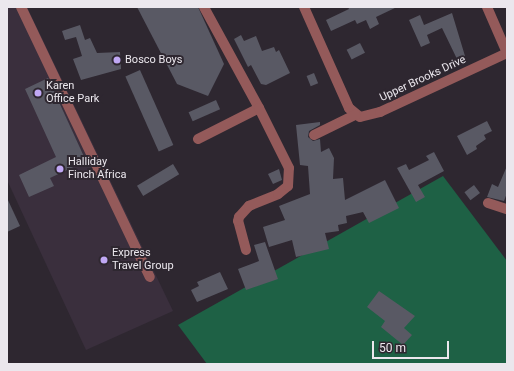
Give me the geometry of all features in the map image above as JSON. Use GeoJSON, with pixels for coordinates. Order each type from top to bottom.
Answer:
{"type":"FeatureCollection","features":[{"type":"Feature","properties":{"kind":"street"},"geometry":{"type":"LineString","coordinates":[[21,7],[150,277]]}},
{"type":"Feature","properties":{"kind":"street"},"geometry":{"type":"LineString","coordinates":[[204,7],[259,108],[289,168],[288,186],[278,194],[250,206],[239,217],[238,221],[246,250]]}},
{"type":"Feature","properties":{"kind":"street"},"geometry":{"type":"LineString","coordinates":[[304,7],[352,112],[314,135]]}},
{"type":"Feature","properties":{"kind":"street"},"geometry":{"type":"LineString","coordinates":[[487,7],[507,53]]}},
{"type":"Feature","properties":{"kind":"street","name":"Upper Brooks Drive"},"geometry":{"type":"LineString","coordinates":[[352,112],[367,117],[507,53]]}},
{"type":"Feature","properties":{"kind":"street"},"geometry":{"type":"LineString","coordinates":[[198,139],[259,108]]}},
{"type":"Feature","properties":{"kind":"street"},"geometry":{"type":"LineString","coordinates":[[488,203],[507,209]]}},
{"type":"Feature","properties":{"kind":"shaded area","name":"Karen Office Park"},"geometry":{"type":"Polygon","coordinates":[[[7,7],[27,7],[173,311],[86,350],[7,180],[7,7]]]}},
{"type":"Feature","properties":{"kind":"green space"},"geometry":{"type":"Polygon","coordinates":[[[443,176],[507,261],[507,364],[207,364],[178,325],[443,176]]]}},
{"type":"Feature","properties":{"kind":"building"},"geometry":{"type":"Polygon","coordinates":[[[137,7],[198,7],[224,64],[208,96],[177,84],[137,7]]]}},
{"type":"Feature","properties":{"kind":"building"},"geometry":{"type":"Polygon","coordinates":[[[348,7],[397,7],[376,17],[379,24],[370,29],[366,20],[357,24],[355,20],[331,31],[326,20],[349,9],[348,7]]]}},
{"type":"Feature","properties":{"kind":"building"},"geometry":{"type":"Polygon","coordinates":[[[452,13],[465,56],[457,59],[442,28],[427,35],[430,43],[421,47],[409,20],[420,15],[424,25],[452,13]]]}},
{"type":"Feature","properties":{"kind":"building"},"geometry":{"type":"Polygon","coordinates":[[[80,25],[85,40],[90,38],[97,53],[120,52],[121,69],[81,80],[73,59],[82,56],[76,37],[65,40],[62,31],[80,25]]]}},
{"type":"Feature","properties":{"kind":"building"},"geometry":{"type":"Polygon","coordinates":[[[241,35],[244,41],[256,36],[262,51],[274,47],[276,52],[279,50],[290,73],[266,85],[261,84],[251,65],[248,67],[234,39],[241,35]]]}},
{"type":"Feature","properties":{"kind":"building"},"geometry":{"type":"Polygon","coordinates":[[[360,43],[365,53],[352,60],[347,50],[360,43]]]}},
{"type":"Feature","properties":{"kind":"building"},"geometry":{"type":"Polygon","coordinates":[[[140,70],[173,145],[159,151],[125,77],[140,70]]]}},
{"type":"Feature","properties":{"kind":"building"},"geometry":{"type":"Polygon","coordinates":[[[314,73],[318,83],[311,86],[307,76],[314,73]]]}},
{"type":"Feature","properties":{"kind":"building"},"geometry":{"type":"Polygon","coordinates":[[[48,78],[86,161],[50,178],[54,186],[29,197],[19,175],[56,157],[25,89],[48,78]]]}},
{"type":"Feature","properties":{"kind":"building"},"geometry":{"type":"Polygon","coordinates":[[[216,100],[220,109],[193,121],[189,112],[216,100]]]}},
{"type":"Feature","properties":{"kind":"building"},"geometry":{"type":"Polygon","coordinates":[[[487,121],[492,131],[484,135],[486,139],[476,146],[477,149],[467,155],[457,136],[487,121]]]}},
{"type":"Feature","properties":{"kind":"building"},"geometry":{"type":"Polygon","coordinates":[[[320,122],[320,125],[309,131],[308,137],[313,141],[320,139],[321,152],[329,148],[334,158],[333,179],[343,178],[345,200],[385,180],[399,208],[369,223],[363,212],[346,216],[347,223],[338,225],[339,231],[325,233],[329,249],[296,257],[292,240],[269,247],[263,227],[285,220],[279,206],[310,194],[308,166],[300,165],[296,125],[320,122]]]}},
{"type":"Feature","properties":{"kind":"building"},"geometry":{"type":"Polygon","coordinates":[[[434,152],[444,171],[418,185],[425,197],[416,202],[397,168],[406,164],[409,170],[429,160],[426,156],[434,152]]]}},
{"type":"Feature","properties":{"kind":"building"},"geometry":{"type":"Polygon","coordinates":[[[173,164],[179,174],[143,196],[137,186],[173,164]]]}},
{"type":"Feature","properties":{"kind":"building"},"geometry":{"type":"Polygon","coordinates":[[[507,166],[507,193],[504,201],[487,197],[492,184],[498,187],[507,166]]]}},
{"type":"Feature","properties":{"kind":"building"},"geometry":{"type":"Polygon","coordinates":[[[279,169],[282,180],[273,184],[268,174],[279,169]]]}},
{"type":"Feature","properties":{"kind":"building"},"geometry":{"type":"Polygon","coordinates":[[[474,185],[480,193],[470,200],[464,192],[474,185]]]}},
{"type":"Feature","properties":{"kind":"building"},"geometry":{"type":"Polygon","coordinates":[[[7,198],[20,226],[7,232],[7,198]]]}},
{"type":"Feature","properties":{"kind":"building"},"geometry":{"type":"Polygon","coordinates":[[[265,242],[278,279],[246,290],[238,269],[259,261],[254,245],[265,242]]]}},
{"type":"Feature","properties":{"kind":"building"},"geometry":{"type":"Polygon","coordinates":[[[220,272],[228,289],[197,302],[191,290],[199,286],[197,282],[220,272]]]}},
{"type":"Feature","properties":{"kind":"building"},"geometry":{"type":"Polygon","coordinates":[[[379,291],[415,316],[404,328],[412,335],[403,345],[381,327],[385,321],[367,307],[379,291]]]}},
{"type":"Feature","properties":{"kind":"place","name":"Bosco Boys"},"geometry":{"type":"Point","coordinates":[117,60]}},
{"type":"Feature","properties":{"kind":"place","name":"Karen Office Park"},"geometry":{"type":"Point","coordinates":[38,93]}},
{"type":"Feature","properties":{"kind":"place","name":"Halliday Finch Africa"},"geometry":{"type":"Point","coordinates":[60,169]}},
{"type":"Feature","properties":{"kind":"place","name":"Express Travel Group"},"geometry":{"type":"Point","coordinates":[104,260]}}]}
